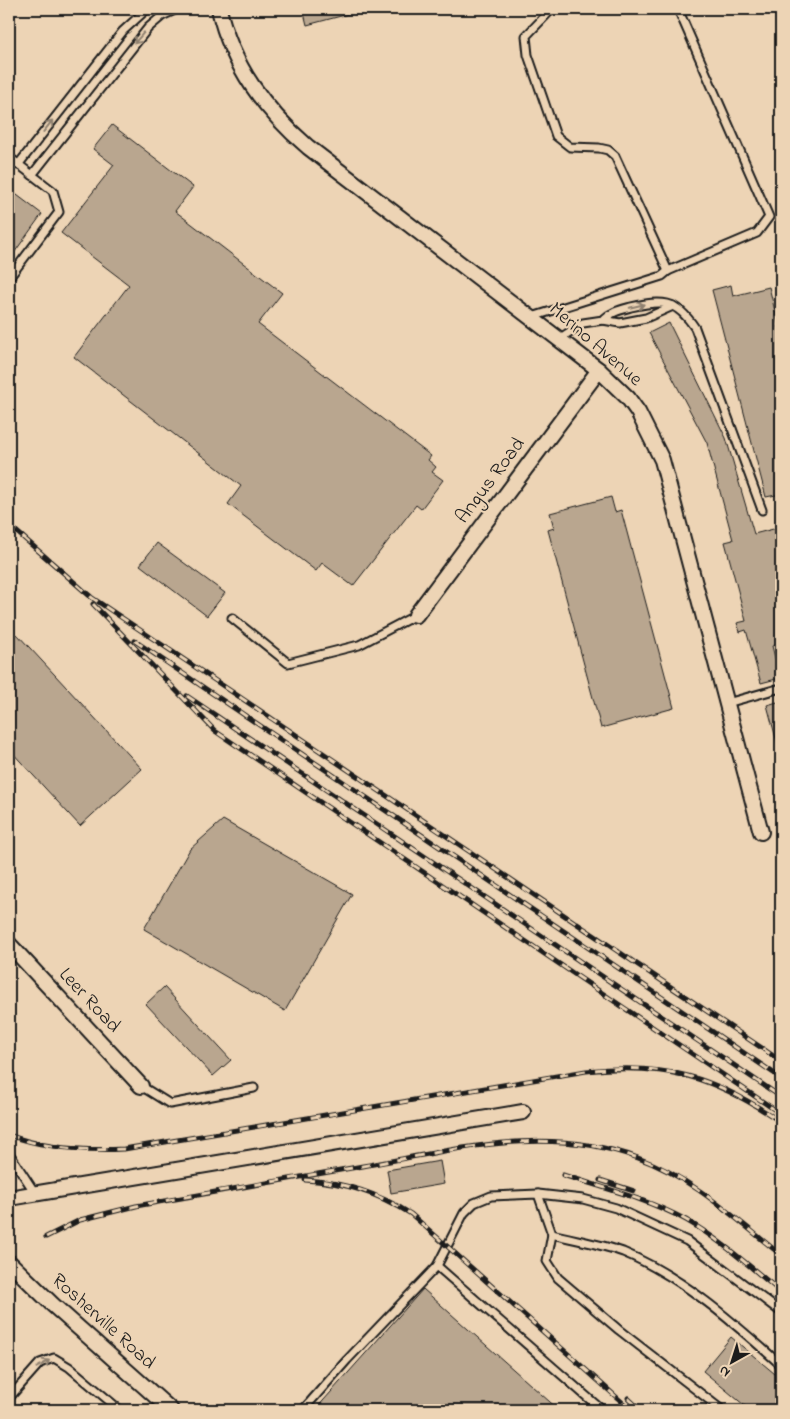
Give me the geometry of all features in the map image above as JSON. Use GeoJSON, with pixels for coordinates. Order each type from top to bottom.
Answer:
{"type":"FeatureCollection","features":[{"type":"Feature","properties":{"kind":"street","name":"Merino Avenue"},"geometry":{"type":"LineString","coordinates":[[219,9],[232,51],[243,72],[257,95],[285,128],[599,370],[628,398],[638,412],[662,460],[762,832]]}},
{"type":"Feature","properties":{"kind":"street","name":"Angus Road"},"geometry":{"type":"LineString","coordinates":[[416,615],[599,370]]}},
{"type":"Feature","properties":{"kind":"street","name":"Leer Road"},"geometry":{"type":"LineString","coordinates":[[9,944],[141,1086]]}},
{"type":"Feature","properties":{"kind":"street"},"geometry":{"type":"LineString","coordinates":[[9,1198],[523,1112]]}},
{"type":"Feature","properties":{"kind":"street","name":"Rosherville Road"},"geometry":{"type":"LineString","coordinates":[[9,1262],[171,1410]]}},
{"type":"Feature","properties":{"kind":"lane"},"geometry":{"type":"LineString","coordinates":[[18,165],[123,31],[147,9]]}},
{"type":"Feature","properties":{"kind":"lane"},"geometry":{"type":"LineString","coordinates":[[32,175],[148,28],[162,16],[177,9]]}},
{"type":"Feature","properties":{"kind":"lane"},"geometry":{"type":"LineString","coordinates":[[552,9],[526,36],[528,55],[556,136],[570,147],[608,150],[615,156],[668,271]]}},
{"type":"Feature","properties":{"kind":"lane"},"geometry":{"type":"LineString","coordinates":[[532,317],[662,276],[668,271],[758,233],[769,217],[678,9]]}},
{"type":"Feature","properties":{"kind":"lane"},"geometry":{"type":"LineString","coordinates":[[9,157],[52,191],[59,212],[9,278]]}},
{"type":"Feature","properties":{"kind":"lane"},"geometry":{"type":"LineString","coordinates":[[602,320],[612,312],[654,302],[673,306],[695,328],[762,510]]}},
{"type":"Feature","properties":{"kind":"lane"},"geometry":{"type":"LineString","coordinates":[[559,339],[583,324],[602,320],[620,323],[658,314],[673,306]]}},
{"type":"Feature","properties":{"kind":"lane"},"geometry":{"type":"LineString","coordinates":[[232,618],[288,663],[359,646],[416,615]]}},
{"type":"Feature","properties":{"kind":"lane"},"geometry":{"type":"LineString","coordinates":[[727,703],[781,688]]}},
{"type":"Feature","properties":{"kind":"lane"},"geometry":{"type":"LineString","coordinates":[[141,1086],[170,1104],[254,1088]]}},
{"type":"Feature","properties":{"kind":"lane"},"geometry":{"type":"LineString","coordinates":[[9,1153],[35,1193]]}},
{"type":"Feature","properties":{"kind":"lane"},"geometry":{"type":"LineString","coordinates":[[538,1194],[552,1234],[548,1261],[558,1278],[619,1330],[722,1410]]}},
{"type":"Feature","properties":{"kind":"lane"},"geometry":{"type":"LineString","coordinates":[[303,1410],[353,1353],[437,1266],[464,1213],[474,1203],[491,1196],[538,1194],[583,1199],[616,1208],[688,1241],[781,1312]]}},
{"type":"Feature","properties":{"kind":"lane"},"geometry":{"type":"LineString","coordinates":[[552,1234],[622,1252],[677,1280],[744,1332],[781,1365]]}},
{"type":"Feature","properties":{"kind":"lane"},"geometry":{"type":"LineString","coordinates":[[437,1266],[602,1410]]}},
{"type":"Feature","properties":{"kind":"lane"},"geometry":{"type":"LineString","coordinates":[[9,1398],[40,1363],[54,1358],[69,1367],[120,1410]]}},
{"type":"Feature","properties":{"kind":"building"},"geometry":{"type":"Polygon","coordinates":[[[303,9],[356,9],[356,12],[307,25],[303,9]]]}},
{"type":"Feature","properties":{"kind":"building"},"geometry":{"type":"Polygon","coordinates":[[[112,125],[193,187],[175,211],[282,293],[258,324],[431,456],[428,460],[436,467],[432,472],[443,480],[421,509],[416,505],[353,586],[322,563],[316,571],[228,504],[241,486],[74,357],[129,285],[61,233],[114,165],[93,149],[112,125]]]}},
{"type":"Feature","properties":{"kind":"building"},"geometry":{"type":"Polygon","coordinates":[[[9,189],[42,214],[9,260],[9,189]]]}},
{"type":"Feature","properties":{"kind":"building"},"geometry":{"type":"Polygon","coordinates":[[[731,285],[733,296],[769,287],[781,335],[781,494],[766,497],[712,290],[731,285]]]}},
{"type":"Feature","properties":{"kind":"building"},"geometry":{"type":"Polygon","coordinates":[[[669,323],[726,438],[754,534],[781,527],[781,643],[772,646],[780,678],[761,683],[746,630],[740,632],[737,623],[746,621],[725,542],[733,540],[707,443],[649,333],[669,323]]]}},
{"type":"Feature","properties":{"kind":"building"},"geometry":{"type":"Polygon","coordinates":[[[611,497],[615,512],[621,510],[674,708],[601,728],[548,530],[554,528],[550,513],[611,497]]]}},
{"type":"Feature","properties":{"kind":"building"},"geometry":{"type":"Polygon","coordinates":[[[157,543],[225,593],[207,616],[140,565],[157,543]]]}},
{"type":"Feature","properties":{"kind":"building"},"geometry":{"type":"Polygon","coordinates":[[[17,634],[142,769],[80,826],[9,749],[9,641],[17,634]]]}},
{"type":"Feature","properties":{"kind":"building"},"geometry":{"type":"Polygon","coordinates":[[[781,701],[781,746],[778,746],[767,705],[781,701]]]}},
{"type":"Feature","properties":{"kind":"building"},"geometry":{"type":"Polygon","coordinates":[[[223,820],[352,894],[285,1011],[144,929],[190,849],[223,820]]]}},
{"type":"Feature","properties":{"kind":"building"},"geometry":{"type":"Polygon","coordinates":[[[164,987],[231,1060],[213,1076],[146,1004],[164,987]]]}},
{"type":"Feature","properties":{"kind":"building"},"geometry":{"type":"Polygon","coordinates":[[[440,1161],[444,1184],[391,1193],[387,1170],[440,1161]]]}},
{"type":"Feature","properties":{"kind":"building"},"geometry":{"type":"Polygon","coordinates":[[[423,1289],[559,1410],[315,1410],[423,1289]]]}},
{"type":"Feature","properties":{"kind":"building"},"geometry":{"type":"Polygon","coordinates":[[[731,1337],[781,1379],[781,1410],[750,1410],[703,1371],[731,1337]]]}},
{"type":"Feature","properties":{"kind":"railway"},"geometry":{"type":"LineString","coordinates":[[9,525],[91,597],[781,1061]]}},
{"type":"Feature","properties":{"kind":"railway"},"geometry":{"type":"LineString","coordinates":[[93,604],[215,731],[781,1114]]}},
{"type":"Feature","properties":{"kind":"railway"},"geometry":{"type":"LineString","coordinates":[[135,641],[781,1078]]}},
{"type":"Feature","properties":{"kind":"railway"},"geometry":{"type":"LineString","coordinates":[[187,696],[781,1097]]}},
{"type":"Feature","properties":{"kind":"railway"},"geometry":{"type":"LineString","coordinates":[[9,1135],[23,1140],[66,1148],[124,1149],[586,1071],[615,1069],[665,1071],[689,1076],[734,1094],[781,1122]]}},
{"type":"Feature","properties":{"kind":"railway"},"geometry":{"type":"LineString","coordinates":[[46,1237],[80,1220],[136,1206],[467,1147],[535,1141],[604,1148],[658,1166],[713,1200],[781,1255]]}},
{"type":"Feature","properties":{"kind":"railway"},"geometry":{"type":"LineString","coordinates":[[563,1175],[641,1200],[686,1220],[723,1245],[781,1292]]}},
{"type":"Feature","properties":{"kind":"railway"},"geometry":{"type":"LineString","coordinates":[[305,1180],[333,1183],[360,1190],[386,1200],[411,1214],[631,1410]]}},
{"type":"Feature","properties":{"kind":"railway"},"geometry":{"type":"LineString","coordinates":[[600,1180],[634,1191]]}},
{"type":"Feature","properties":{"kind":"railway"},"geometry":{"type":"LineString","coordinates":[[628,1398],[641,1410]]}}]}
